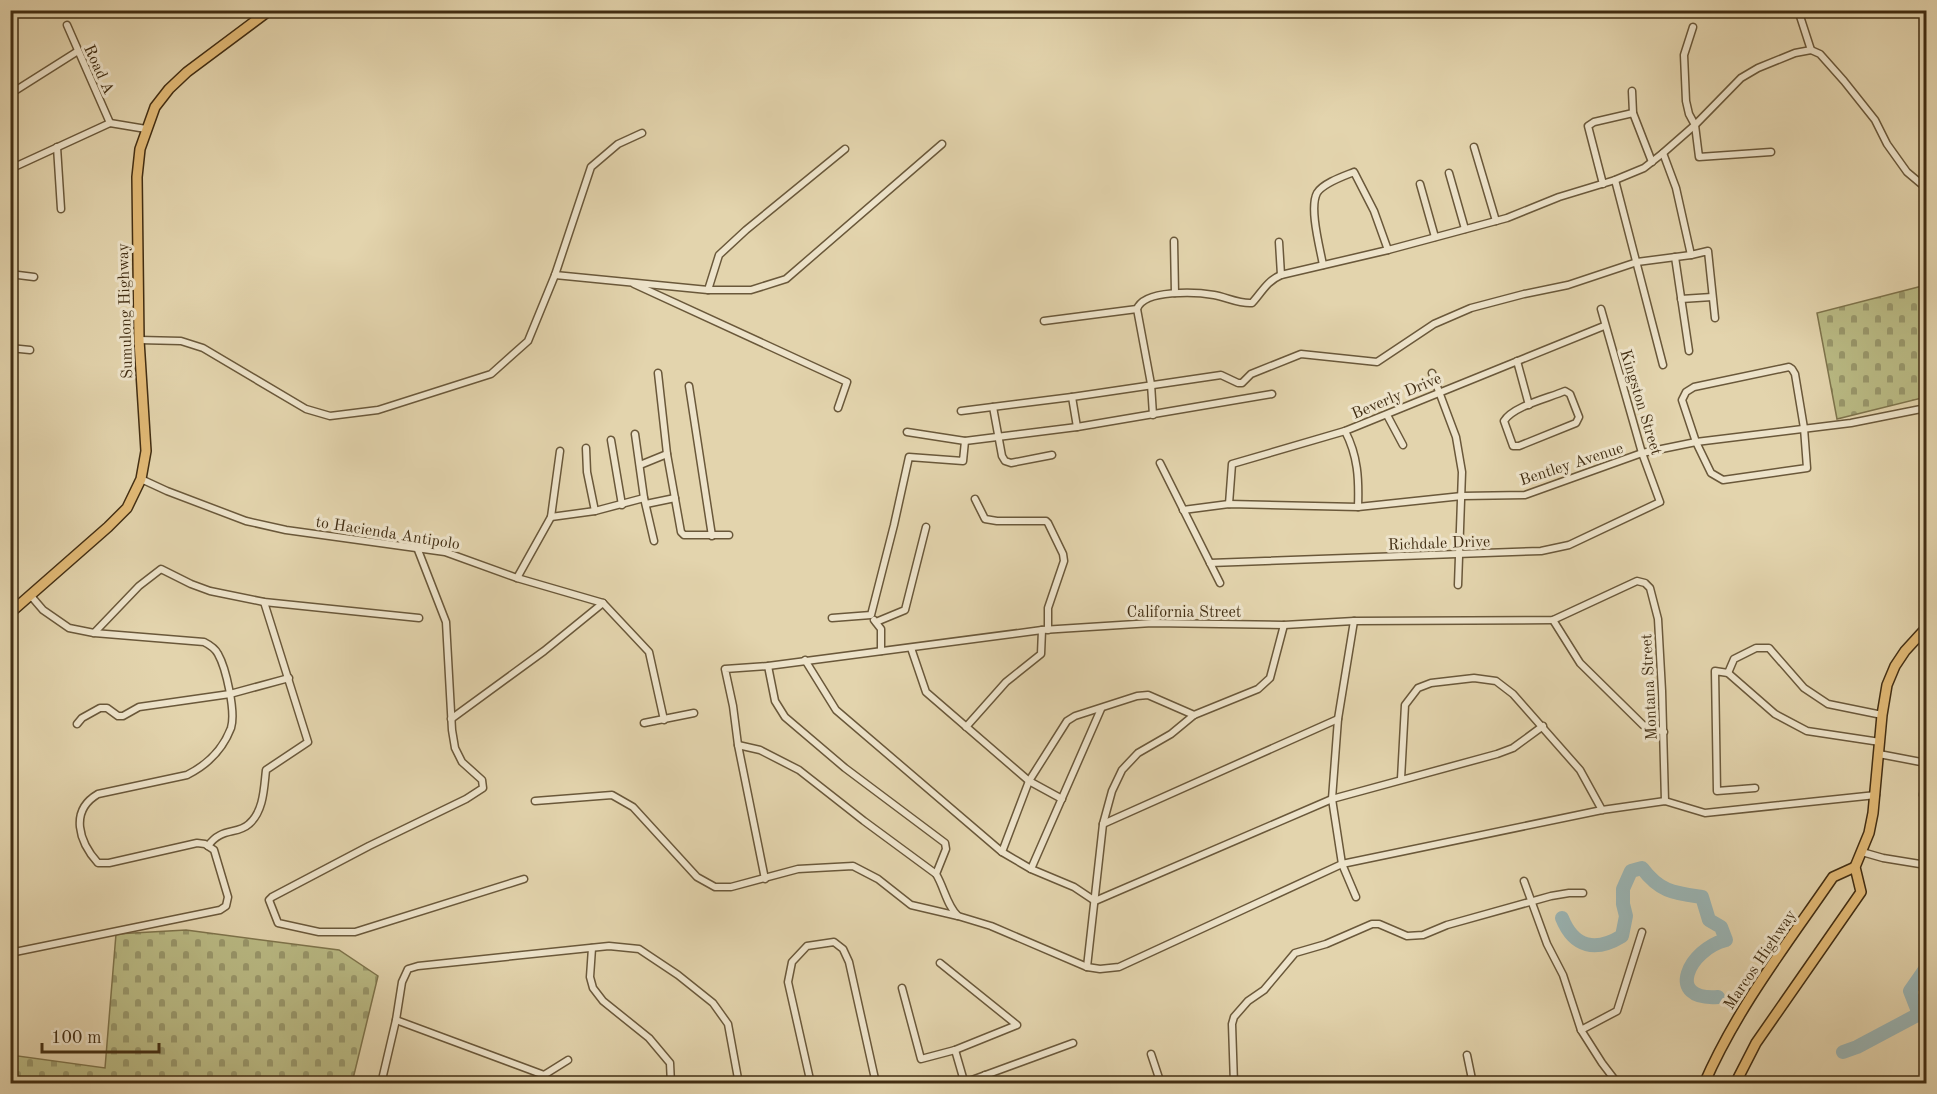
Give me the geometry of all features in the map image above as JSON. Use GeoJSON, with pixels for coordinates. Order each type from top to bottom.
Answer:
{"type":"FeatureCollection","features":[{"type":"Feature","properties":{"kind":"main road","name":"Sumulong Highway"},"geometry":{"type":"LineString","coordinates":[[10,613],[127,508],[141,479],[146,451],[139,340],[137,177],[140,149],[155,107],[169,89],[206,57],[270,10]]}},
{"type":"Feature","properties":{"kind":"main road"},"geometry":{"type":"LineString","coordinates":[[1735,1083],[1756,1043],[1861,892],[1855,867],[1869,832],[1876,795],[1882,715],[1887,685],[1895,666],[1905,651],[1926,628]]}},
{"type":"Feature","properties":{"kind":"main road","name":"Marcos Highway"},"geometry":{"type":"LineString","coordinates":[[1704,1083],[1727,1035],[1748,999],[1833,877],[1855,867]]}},
{"type":"Feature","properties":{"kind":"street"},"geometry":{"type":"LineString","coordinates":[[1798,10],[1811,50]]}},
{"type":"Feature","properties":{"kind":"street","name":"Road A"},"geometry":{"type":"LineString","coordinates":[[67,25],[110,123]]}},
{"type":"Feature","properties":{"kind":"street"},"geometry":{"type":"LineString","coordinates":[[1693,27],[1684,55],[1686,101],[1695,125],[1700,157],[1772,152]]}},
{"type":"Feature","properties":{"kind":"street"},"geometry":{"type":"LineString","coordinates":[[1153,415],[1151,384],[1137,309],[1145,300],[1158,295],[1175,293],[1213,294],[1252,303],[1272,278],[1281,274],[1388,250],[1507,218],[1559,197],[1615,180],[1644,168],[1652,162],[1695,125],[1741,78],[1796,52],[1811,50],[1820,54],[1875,120],[1887,144],[1907,172],[1926,188]]}},
{"type":"Feature","properties":{"kind":"street"},"geometry":{"type":"LineString","coordinates":[[10,94],[78,51]]}},
{"type":"Feature","properties":{"kind":"street"},"geometry":{"type":"LineString","coordinates":[[1632,91],[1633,113],[1652,162]]}},
{"type":"Feature","properties":{"kind":"street"},"geometry":{"type":"LineString","coordinates":[[1603,184],[1588,126],[1594,122],[1633,113]]}},
{"type":"Feature","properties":{"kind":"street"},"geometry":{"type":"LineString","coordinates":[[10,169],[110,123],[146,129]]}},
{"type":"Feature","properties":{"kind":"street"},"geometry":{"type":"LineString","coordinates":[[139,340],[181,340],[203,348],[306,409],[330,416],[378,410],[491,374],[528,341],[555,275],[591,167],[618,144],[642,133]]}},
{"type":"Feature","properties":{"kind":"street"},"geometry":{"type":"LineString","coordinates":[[555,275],[708,290],[751,290],[786,279],[942,144]]}},
{"type":"Feature","properties":{"kind":"street"},"geometry":{"type":"LineString","coordinates":[[57,147],[61,208]]}},
{"type":"Feature","properties":{"kind":"street"},"geometry":{"type":"LineString","coordinates":[[1474,147],[1496,221]]}},
{"type":"Feature","properties":{"kind":"street"},"geometry":{"type":"LineString","coordinates":[[708,290],[719,255],[845,149]]}},
{"type":"Feature","properties":{"kind":"street"},"geometry":{"type":"LineString","coordinates":[[1663,153],[1676,188],[1691,255]]}},
{"type":"Feature","properties":{"kind":"street"},"geometry":{"type":"LineString","coordinates":[[1323,265],[1313,205],[1317,192],[1354,172],[1374,211],[1388,250]]}},
{"type":"Feature","properties":{"kind":"street"},"geometry":{"type":"LineString","coordinates":[[1449,174],[1465,229]]}},
{"type":"Feature","properties":{"kind":"street"},"geometry":{"type":"LineString","coordinates":[[1615,180],[1663,365]]}},
{"type":"Feature","properties":{"kind":"street"},"geometry":{"type":"LineString","coordinates":[[1420,184],[1435,237]]}},
{"type":"Feature","properties":{"kind":"street"},"geometry":{"type":"LineString","coordinates":[[1174,241],[1175,293]]}},
{"type":"Feature","properties":{"kind":"street"},"geometry":{"type":"LineString","coordinates":[[1279,242],[1281,274]]}},
{"type":"Feature","properties":{"kind":"street"},"geometry":{"type":"LineString","coordinates":[[961,411],[1221,375],[1242,383],[1251,374],[1301,354],[1377,362],[1434,324],[1471,308],[1568,285],[1638,262],[1708,251],[1715,318]]}},
{"type":"Feature","properties":{"kind":"street"},"geometry":{"type":"LineString","coordinates":[[1675,257],[1689,351]]}},
{"type":"Feature","properties":{"kind":"street"},"geometry":{"type":"LineString","coordinates":[[10,274],[34,277]]}},
{"type":"Feature","properties":{"kind":"street"},"geometry":{"type":"LineString","coordinates":[[628,281],[847,382],[838,408]]}},
{"type":"Feature","properties":{"kind":"street"},"geometry":{"type":"LineString","coordinates":[[1681,299],[1712,297]]}},
{"type":"Feature","properties":{"kind":"street"},"geometry":{"type":"LineString","coordinates":[[1044,321],[1137,309]]}},
{"type":"Feature","properties":{"kind":"street","name":"Kingston Street"},"geometry":{"type":"LineString","coordinates":[[1601,309],[1642,453],[1660,502]]}},
{"type":"Feature","properties":{"kind":"street","name":"Beverly Drive"},"geometry":{"type":"LineString","coordinates":[[1229,504],[1232,464],[1346,431],[1604,326]]}},
{"type":"Feature","properties":{"kind":"street"},"geometry":{"type":"LineString","coordinates":[[10,348],[30,350]]}},
{"type":"Feature","properties":{"kind":"street"},"geometry":{"type":"LineString","coordinates":[[1517,361],[1529,405]]}},
{"type":"Feature","properties":{"kind":"street"},"geometry":{"type":"LineString","coordinates":[[1789,367],[1795,374],[1804,428],[1807,468],[1723,480],[1711,473],[1696,442],[1682,400],[1686,392],[1694,387],[1789,367]]}},
{"type":"Feature","properties":{"kind":"street"},"geometry":{"type":"LineString","coordinates":[[658,373],[681,532],[684,535],[729,535]]}},
{"type":"Feature","properties":{"kind":"street"},"geometry":{"type":"LineString","coordinates":[[1432,373],[1456,437],[1462,472],[1458,585]]}},
{"type":"Feature","properties":{"kind":"street"},"geometry":{"type":"LineString","coordinates":[[689,386],[712,536]]}},
{"type":"Feature","properties":{"kind":"street"},"geometry":{"type":"LineString","coordinates":[[1568,392],[1579,417],[1578,420],[1550,435],[1515,447],[1504,421],[1510,413],[1529,405],[1568,392]]}},
{"type":"Feature","properties":{"kind":"street"},"geometry":{"type":"LineString","coordinates":[[907,432],[965,441],[998,438],[1153,415],[1272,394]]}},
{"type":"Feature","properties":{"kind":"street"},"geometry":{"type":"LineString","coordinates":[[1072,397],[1077,427]]}},
{"type":"Feature","properties":{"kind":"street"},"geometry":{"type":"LineString","coordinates":[[993,407],[1003,459],[1008,463],[1052,455]]}},
{"type":"Feature","properties":{"kind":"street","name":"Bentley Avenue"},"geometry":{"type":"LineString","coordinates":[[1184,510],[1229,504],[1358,507],[1462,496],[1525,495],[1642,453],[1696,442],[1851,423],[1926,408]]}},
{"type":"Feature","properties":{"kind":"street"},"geometry":{"type":"LineString","coordinates":[[1387,415],[1403,445]]}},
{"type":"Feature","properties":{"kind":"street"},"geometry":{"type":"LineString","coordinates":[[1346,431],[1354,448],[1358,468],[1358,507]]}},
{"type":"Feature","properties":{"kind":"street"},"geometry":{"type":"LineString","coordinates":[[635,434],[645,501],[654,541]]}},
{"type":"Feature","properties":{"kind":"street"},"geometry":{"type":"LineString","coordinates":[[611,440],[622,505]]}},
{"type":"Feature","properties":{"kind":"street"},"geometry":{"type":"LineString","coordinates":[[870,615],[909,457],[963,461],[965,441]]}},
{"type":"Feature","properties":{"kind":"street"},"geometry":{"type":"LineString","coordinates":[[586,448],[587,472],[595,511]]}},
{"type":"Feature","properties":{"kind":"street"},"geometry":{"type":"LineString","coordinates":[[517,578],[551,517],[560,451]]}},
{"type":"Feature","properties":{"kind":"street"},"geometry":{"type":"LineString","coordinates":[[640,465],[668,454]]}},
{"type":"Feature","properties":{"kind":"street"},"geometry":{"type":"LineString","coordinates":[[1160,463],[1220,583]]}},
{"type":"Feature","properties":{"kind":"street","name":"to Hacienda Antipolo"},"geometry":{"type":"LineString","coordinates":[[141,479],[246,521],[285,530],[445,552],[517,578],[603,603]]}},
{"type":"Feature","properties":{"kind":"street"},"geometry":{"type":"LineString","coordinates":[[551,517],[675,498]]}},
{"type":"Feature","properties":{"kind":"street"},"geometry":{"type":"LineString","coordinates":[[966,727],[1006,682],[1041,654],[1048,608],[1064,561],[1063,554],[1046,520],[997,521],[985,519],[975,499]]}},
{"type":"Feature","properties":{"kind":"street","name":"Richdale Drive"},"geometry":{"type":"LineString","coordinates":[[1210,563],[1541,551],[1569,545],[1660,502]]}},
{"type":"Feature","properties":{"kind":"street"},"geometry":{"type":"LineString","coordinates":[[876,622],[905,610],[926,527]]}},
{"type":"Feature","properties":{"kind":"street"},"geometry":{"type":"LineString","coordinates":[[418,550],[446,621],[451,719],[455,748],[462,762],[482,780],[483,785],[481,789],[466,799],[272,897],[269,900],[270,905],[278,923],[319,932],[355,932],[524,879]]}},
{"type":"Feature","properties":{"kind":"street"},"geometry":{"type":"LineString","coordinates":[[94,633],[139,586],[161,569],[191,585],[264,602],[419,618]]}},
{"type":"Feature","properties":{"kind":"street","name":"California Street"},"geometry":{"type":"LineString","coordinates":[[738,745],[733,706],[724,669],[768,666],[1045,630],[1152,623],[1284,625],[1354,621],[1553,620],[1637,581]]}},
{"type":"Feature","properties":{"kind":"street","name":"Montana Street"},"geometry":{"type":"LineString","coordinates":[[1637,581],[1645,583],[1650,588],[1658,619],[1665,801]]}},
{"type":"Feature","properties":{"kind":"street"},"geometry":{"type":"LineString","coordinates":[[10,953],[220,910],[225,906],[228,897],[214,850],[208,846],[197,843],[109,863],[98,863],[84,845],[80,827],[85,807],[98,794],[187,775],[213,757],[232,723],[230,694],[219,654],[209,644],[94,633],[69,628],[43,610],[31,596]]}},
{"type":"Feature","properties":{"kind":"street"},"geometry":{"type":"LineString","coordinates":[[208,846],[215,836],[249,825],[261,807],[267,770],[308,742],[264,602]]}},
{"type":"Feature","properties":{"kind":"street"},"geometry":{"type":"LineString","coordinates":[[451,719],[544,651],[603,603],[649,652],[664,720]]}},
{"type":"Feature","properties":{"kind":"street"},"geometry":{"type":"LineString","coordinates":[[832,618],[870,615]]}},
{"type":"Feature","properties":{"kind":"street"},"geometry":{"type":"LineString","coordinates":[[870,615],[882,629],[882,651]]}},
{"type":"Feature","properties":{"kind":"street"},"geometry":{"type":"LineString","coordinates":[[1553,620],[1580,663],[1644,725],[1664,732]]}},
{"type":"Feature","properties":{"kind":"street"},"geometry":{"type":"LineString","coordinates":[[1354,621],[1338,719],[1332,799],[1342,864],[1356,897]]}},
{"type":"Feature","properties":{"kind":"street"},"geometry":{"type":"LineString","coordinates":[[1087,967],[1103,824],[1112,791],[1122,770],[1138,753],[1171,734],[1194,715],[1258,689],[1270,678],[1284,625]]}},
{"type":"Feature","properties":{"kind":"street"},"geometry":{"type":"LineString","coordinates":[[911,648],[926,692],[1029,781],[1062,799]]}},
{"type":"Feature","properties":{"kind":"street"},"geometry":{"type":"LineString","coordinates":[[1728,673],[1734,659],[1756,648],[1769,648],[1804,688],[1828,704],[1882,715]]}},
{"type":"Feature","properties":{"kind":"street"},"geometry":{"type":"LineString","coordinates":[[805,660],[836,710],[1002,852],[1031,869],[1074,887],[1095,901]]}},
{"type":"Feature","properties":{"kind":"street"},"geometry":{"type":"LineString","coordinates":[[768,666],[775,701],[785,717],[845,768],[945,843],[946,849],[936,874]]}},
{"type":"Feature","properties":{"kind":"street"},"geometry":{"type":"LineString","coordinates":[[1755,788],[1717,791],[1715,671],[1728,673],[1775,714],[1807,731],[1880,742]]}},
{"type":"Feature","properties":{"kind":"street"},"geometry":{"type":"LineString","coordinates":[[76,724],[100,708],[107,708],[120,716],[139,707],[230,694],[289,678]]}},
{"type":"Feature","properties":{"kind":"street"},"geometry":{"type":"LineString","coordinates":[[1401,779],[1405,705],[1418,688],[1431,683],[1474,678],[1496,681],[1513,694],[1580,770],[1602,810]]}},
{"type":"Feature","properties":{"kind":"street"},"geometry":{"type":"LineString","coordinates":[[1002,852],[1029,781],[1067,722],[1075,716],[1137,696],[1148,695],[1194,715]]}},
{"type":"Feature","properties":{"kind":"street"},"geometry":{"type":"LineString","coordinates":[[1031,869],[1101,709]]}},
{"type":"Feature","properties":{"kind":"street"},"geometry":{"type":"LineString","coordinates":[[644,723],[694,713]]}},
{"type":"Feature","properties":{"kind":"street"},"geometry":{"type":"LineString","coordinates":[[1103,824],[1338,719]]}},
{"type":"Feature","properties":{"kind":"street"},"geometry":{"type":"LineString","coordinates":[[1095,901],[1332,799],[1513,748],[1543,726]]}},
{"type":"Feature","properties":{"kind":"street"},"geometry":{"type":"LineString","coordinates":[[765,879],[738,745],[760,750],[799,770],[936,874],[954,913],[958,916]]}},
{"type":"Feature","properties":{"kind":"street"},"geometry":{"type":"LineString","coordinates":[[1879,754],[1926,763]]}},
{"type":"Feature","properties":{"kind":"street"},"geometry":{"type":"LineString","coordinates":[[1923,795],[1926,777]]}},
{"type":"Feature","properties":{"kind":"street"},"geometry":{"type":"LineString","coordinates":[[535,801],[612,795],[633,807],[697,877],[715,887],[731,887],[798,869],[853,866],[878,879],[911,905],[991,926],[1087,967],[1100,969],[1119,967],[1342,864],[1602,810],[1665,801],[1705,813],[1876,795]]}},
{"type":"Feature","properties":{"kind":"street"},"geometry":{"type":"LineString","coordinates":[[1862,852],[1926,865]]}},
{"type":"Feature","properties":{"kind":"street"},"geometry":{"type":"LineString","coordinates":[[1524,881],[1547,944],[1563,975],[1581,1030],[1618,1083]]}},
{"type":"Feature","properties":{"kind":"street"},"geometry":{"type":"LineString","coordinates":[[1234,1083],[1232,1024],[1234,1017],[1248,1001],[1264,990],[1295,953],[1326,944],[1372,924],[1379,924],[1407,936],[1423,935],[1447,925],[1559,894],[1583,893]]}},
{"type":"Feature","properties":{"kind":"street"},"geometry":{"type":"LineString","coordinates":[[1581,1030],[1617,1011],[1642,932]]}},
{"type":"Feature","properties":{"kind":"street"},"geometry":{"type":"LineString","coordinates":[[811,1083],[788,982],[792,962],[807,946],[834,942],[843,949],[849,962],[875,1079],[856,1083]]}},
{"type":"Feature","properties":{"kind":"street"},"geometry":{"type":"LineString","coordinates":[[381,1083],[396,1020],[402,982],[408,969],[418,966],[609,946],[639,948],[678,975],[712,1003],[728,1024],[739,1083]]}},
{"type":"Feature","properties":{"kind":"street"},"geometry":{"type":"LineString","coordinates":[[592,948],[590,977],[593,988],[603,1000],[649,1038],[670,1063],[671,1083]]}},
{"type":"Feature","properties":{"kind":"street"},"geometry":{"type":"LineString","coordinates":[[902,988],[921,1059],[955,1050],[1017,1025],[940,963]]}},
{"type":"Feature","properties":{"kind":"street"},"geometry":{"type":"LineString","coordinates":[[396,1020],[544,1075]]}},
{"type":"Feature","properties":{"kind":"street"},"geometry":{"type":"LineString","coordinates":[[955,1050],[962,1082],[1073,1043]]}},
{"type":"Feature","properties":{"kind":"street"},"geometry":{"type":"LineString","coordinates":[[1151,1053],[1161,1083]]}},
{"type":"Feature","properties":{"kind":"street"},"geometry":{"type":"LineString","coordinates":[[1467,1055],[1473,1083]]}},
{"type":"Feature","properties":{"kind":"street"},"geometry":{"type":"LineString","coordinates":[[544,1075],[568,1060]]}},
{"type":"Feature","properties":{"kind":"street"},"geometry":{"type":"LineString","coordinates":[[543,1083],[544,1075]]}},
{"type":"Feature","properties":{"kind":"street"},"geometry":{"type":"LineString","coordinates":[[985,1075],[988,1083]]}},
{"type":"Feature","properties":{"kind":"green space"},"geometry":{"type":"Polygon","coordinates":[[[1926,285],[1926,397],[1837,419],[1817,313],[1926,285]]]}},
{"type":"Feature","properties":{"kind":"green space"},"geometry":{"type":"Polygon","coordinates":[[[186,930],[339,950],[378,976],[352,1083],[11,1083],[11,1055],[105,1068],[116,934],[186,930]]]}},
{"type":"Feature","properties":{"kind":"waterway"},"geometry":{"type":"LineString","coordinates":[[1562,918],[1573,936],[1587,944],[1603,944],[1622,936],[1626,916],[1623,889],[1631,871],[1642,868],[1655,882],[1668,890],[1702,897],[1709,920],[1721,927],[1726,940],[1702,953],[1693,963],[1688,973],[1687,983],[1691,991],[1701,996],[1718,997]]}},
{"type":"Feature","properties":{"kind":"waterway"},"geometry":{"type":"LineString","coordinates":[[1926,968],[1910,991],[1919,1014],[1926,1019]]}},
{"type":"Feature","properties":{"kind":"waterway"},"geometry":{"type":"LineString","coordinates":[[1843,1052],[1919,1014]]}}]}
